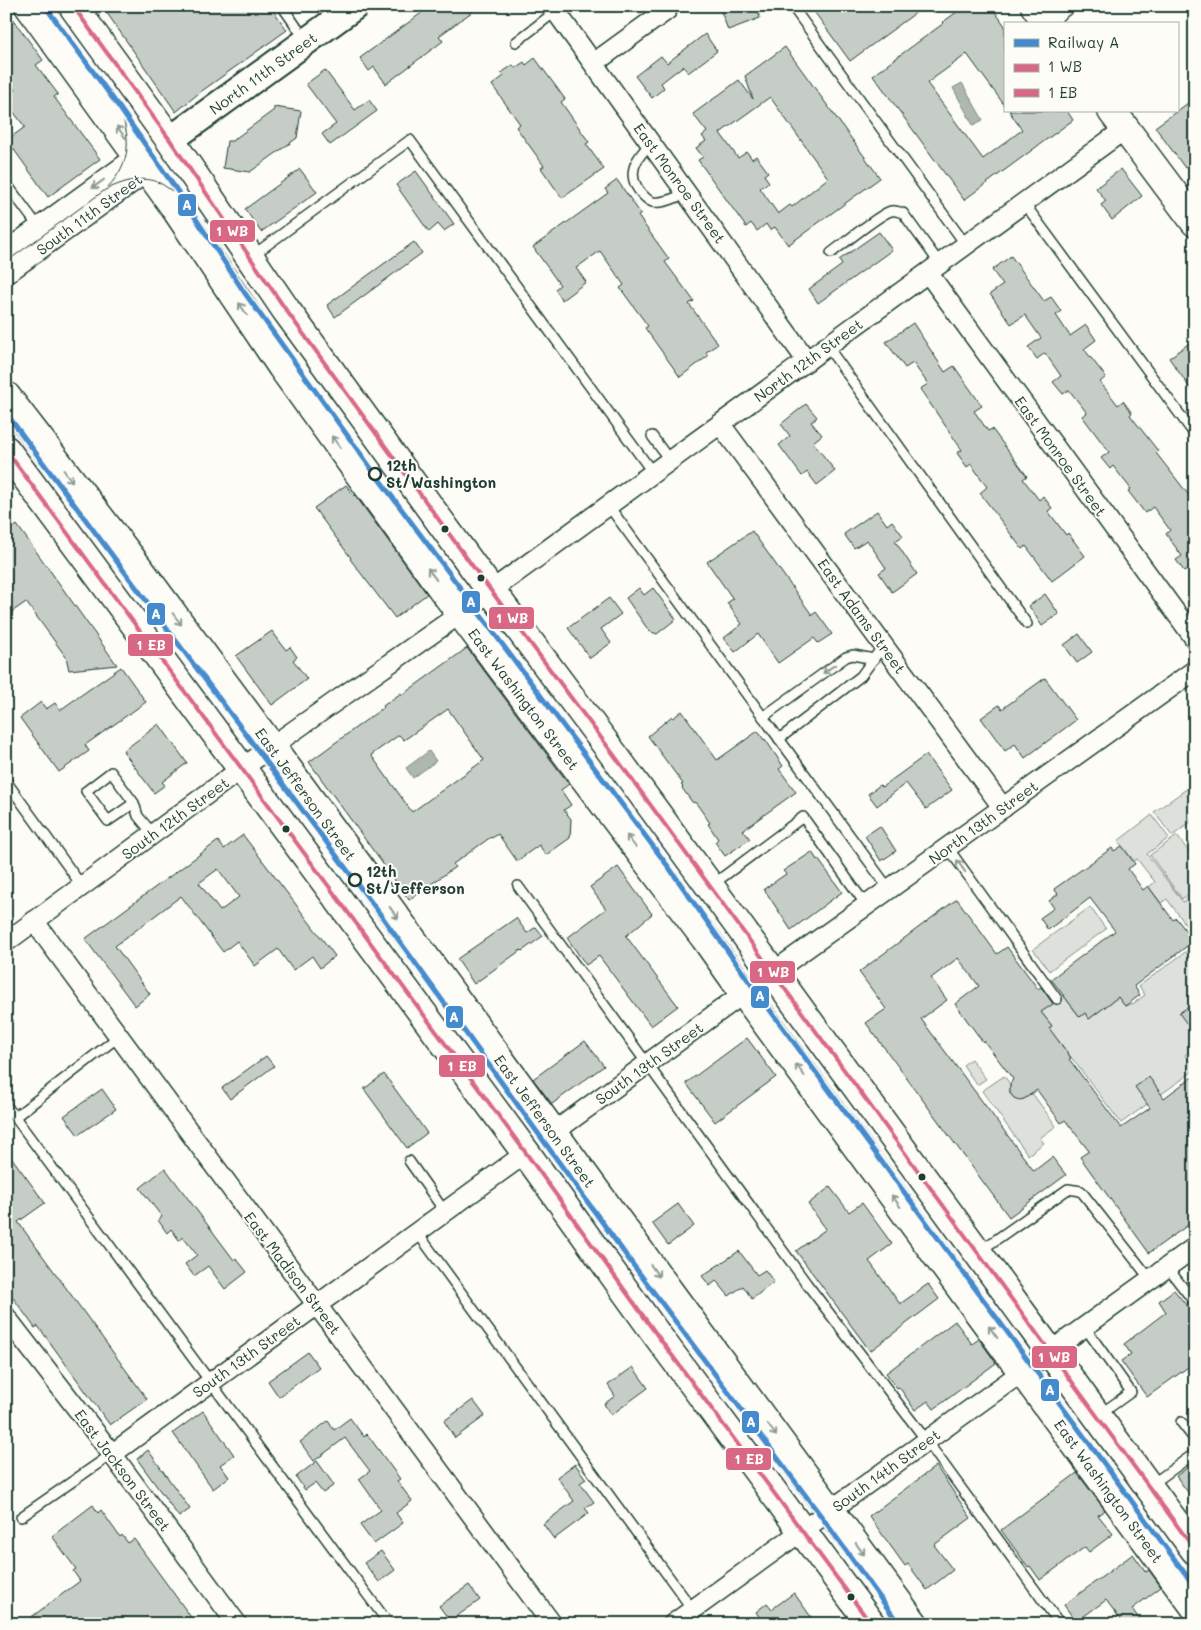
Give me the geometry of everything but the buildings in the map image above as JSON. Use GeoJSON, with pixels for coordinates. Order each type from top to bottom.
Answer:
{"type":"FeatureCollection","features":[{"type":"Feature","properties":{"kind":"main road","name":"East Washington Street"},"geometry":{"type":"LineString","coordinates":[[29,6],[143,164],[282,367],[460,614],[705,938],[744,994],[1195,1607]]}},
{"type":"Feature","properties":{"kind":"main road","name":"East Washington Street"},"geometry":{"type":"LineString","coordinates":[[52,6],[89,88]]}},
{"type":"Feature","properties":{"kind":"main road","name":"East Washington Street"},"geometry":{"type":"LineString","coordinates":[[73,6],[170,140],[286,310],[490,591],[614,755],[772,974],[1195,1550]]}},
{"type":"Feature","properties":{"kind":"main road"},"geometry":{"type":"LineString","coordinates":[[1119,120],[1193,217]]}},
{"type":"Feature","properties":{"kind":"main road","name":"East Jefferson Street"},"geometry":{"type":"LineString","coordinates":[[9,400],[80,548]]}},
{"type":"Feature","properties":{"kind":"main road","name":"East Jefferson Street"},"geometry":{"type":"LineString","coordinates":[[9,400],[272,747],[914,1624]]}},
{"type":"Feature","properties":{"kind":"main road","name":"East Jefferson Street"},"geometry":{"type":"LineString","coordinates":[[6,450],[526,1153],[668,1350],[870,1624]]}},
{"type":"Feature","properties":{"kind":"main road","name":"East Washington Street"},"geometry":{"type":"LineString","coordinates":[[614,755],[705,938]]}},
{"type":"Feature","properties":{"kind":"main road"},"geometry":{"type":"LineString","coordinates":[[599,1195],[668,1350]]}},
{"type":"Feature","properties":{"kind":"street","name":"North 11th Street"},"geometry":{"type":"LineString","coordinates":[[170,140],[355,6]]}},
{"type":"Feature","properties":{"kind":"street","name":"East Monroe Street"},"geometry":{"type":"LineString","coordinates":[[554,9],[807,360]]}},
{"type":"Feature","properties":{"kind":"street"},"geometry":{"type":"LineString","coordinates":[[594,63],[667,10]]}},
{"type":"Feature","properties":{"kind":"street","name":"North 12th Street"},"geometry":{"type":"LineString","coordinates":[[490,591],[1024,203],[1119,120]]}},
{"type":"Feature","properties":{"kind":"street","name":"South 11th Street"},"geometry":{"type":"LineString","coordinates":[[6,250],[38,228],[143,164]]}},
{"type":"Feature","properties":{"kind":"street","name":"South 11th Street"},"geometry":{"type":"LineString","coordinates":[[6,274],[52,241],[143,164]]}},
{"type":"Feature","properties":{"kind":"street","name":"East Monroe Street"},"geometry":{"type":"LineString","coordinates":[[934,268],[1195,638]]}},
{"type":"Feature","properties":{"kind":"street","name":"East Adams Street"},"geometry":{"type":"LineString","coordinates":[[721,425],[878,652],[1003,808]]}},
{"type":"Feature","properties":{"kind":"street","name":"South 12th Street"},"geometry":{"type":"LineString","coordinates":[[6,942],[272,747],[490,591]]}},
{"type":"Feature","properties":{"kind":"street","name":"North 13th Street"},"geometry":{"type":"LineString","coordinates":[[772,974],[1195,670]]}},
{"type":"Feature","properties":{"kind":"street","name":"East Madison Street"},"geometry":{"type":"LineString","coordinates":[[34,921],[552,1624]]}},
{"type":"Feature","properties":{"kind":"street","name":"South 13th Street"},"geometry":{"type":"LineString","coordinates":[[554,1132],[744,994]]}},
{"type":"Feature","properties":{"kind":"street","name":"South 13th Street"},"geometry":{"type":"LineString","coordinates":[[112,1454],[526,1153]]}},
{"type":"Feature","properties":{"kind":"street","name":"South 14th Street"},"geometry":{"type":"LineString","coordinates":[[674,1624],[1021,1371],[1195,1247]]}},
{"type":"Feature","properties":{"kind":"street","name":"East Jackson Street"},"geometry":{"type":"LineString","coordinates":[[6,1317],[112,1454],[238,1624]]}},
{"type":"Feature","properties":{"kind":"lane"},"geometry":{"type":"LineString","coordinates":[[282,6],[307,41]]}},
{"type":"Feature","properties":{"kind":"lane"},"geometry":{"type":"LineString","coordinates":[[792,6],[966,245]]}},
{"type":"Feature","properties":{"kind":"lane"},"geometry":{"type":"LineString","coordinates":[[516,42],[554,9]]}},
{"type":"Feature","properties":{"kind":"lane"},"geometry":{"type":"LineString","coordinates":[[250,258],[410,140],[653,473]]}},
{"type":"Feature","properties":{"kind":"lane"},"geometry":{"type":"LineString","coordinates":[[651,143],[638,155],[636,160],[633,174],[637,188],[648,200],[654,202],[665,201],[686,193]]}},
{"type":"Feature","properties":{"kind":"lane"},"geometry":{"type":"LineString","coordinates":[[6,183],[38,228],[46,233],[52,241]]}},
{"type":"Feature","properties":{"kind":"lane"},"geometry":{"type":"LineString","coordinates":[[1024,203],[1195,435]]}},
{"type":"Feature","properties":{"kind":"lane"},"geometry":{"type":"LineString","coordinates":[[831,253],[879,217],[890,211],[898,211],[903,213],[934,268]]}},
{"type":"Feature","properties":{"kind":"lane"},"geometry":{"type":"LineString","coordinates":[[827,346],[1027,624]]}},
{"type":"Feature","properties":{"kind":"lane"},"geometry":{"type":"LineString","coordinates":[[652,436],[670,461]]}},
{"type":"Feature","properties":{"kind":"lane"},"geometry":{"type":"LineString","coordinates":[[608,505],[889,889]]}},
{"type":"Feature","properties":{"kind":"lane"},"geometry":{"type":"LineString","coordinates":[[763,717],[846,657],[878,652]]}},
{"type":"Feature","properties":{"kind":"lane"},"geometry":{"type":"LineString","coordinates":[[779,739],[861,676],[878,652]]}},
{"type":"Feature","properties":{"kind":"lane"},"geometry":{"type":"LineString","coordinates":[[134,803],[108,821],[86,791],[111,772],[134,803],[138,816],[153,834]]}},
{"type":"Feature","properties":{"kind":"lane"},"geometry":{"type":"LineString","coordinates":[[6,781],[82,886]]}},
{"type":"Feature","properties":{"kind":"lane"},"geometry":{"type":"LineString","coordinates":[[709,887],[803,817],[866,905]]}},
{"type":"Feature","properties":{"kind":"lane"},"geometry":{"type":"LineString","coordinates":[[948,848],[1057,999]]}},
{"type":"Feature","properties":{"kind":"lane"},"geometry":{"type":"LineString","coordinates":[[518,886],[807,1284],[926,1440],[1060,1624]]}},
{"type":"Feature","properties":{"kind":"lane"},"geometry":{"type":"LineString","coordinates":[[15,1117],[118,1037]]}},
{"type":"Feature","properties":{"kind":"lane"},"geometry":{"type":"LineString","coordinates":[[6,1105],[390,1624]]}},
{"type":"Feature","properties":{"kind":"lane"},"geometry":{"type":"LineString","coordinates":[[409,1161],[445,1212]]}},
{"type":"Feature","properties":{"kind":"lane"},"geometry":{"type":"LineString","coordinates":[[978,1252],[1068,1189],[1081,1191],[1150,1279]]}},
{"type":"Feature","properties":{"kind":"lane"},"geometry":{"type":"LineString","coordinates":[[417,1232],[693,1610]]}},
{"type":"Feature","properties":{"kind":"lane"},"geometry":{"type":"LineString","coordinates":[[1167,1266],[1195,1303]]}},
{"type":"Feature","properties":{"kind":"lane"},"geometry":{"type":"LineString","coordinates":[[1084,1326],[1131,1392],[1097,1416]]}},
{"type":"Feature","properties":{"kind":"lane"},"geometry":{"type":"LineString","coordinates":[[1181,1422],[1195,1440]]}},
{"type":"Feature","properties":{"kind":"lane"},"geometry":{"type":"LineString","coordinates":[[1149,1487],[1195,1453]]}},
{"type":"Feature","properties":{"kind":"lane"},"geometry":{"type":"LineString","coordinates":[[21,1517],[112,1454]]}},
{"type":"Feature","properties":{"kind":"shaded area"},"geometry":{"type":"Polygon","coordinates":[[[962,83],[983,120],[973,125],[953,88],[962,83]]]}},
{"type":"Feature","properties":{"kind":"shaded area"},"geometry":{"type":"Polygon","coordinates":[[[429,751],[436,761],[413,778],[406,768],[429,751]]]}},
{"type":"Feature","properties":{"kind":"shaded area"},"geometry":{"type":"Polygon","coordinates":[[[1195,783],[1195,819],[1172,836],[1154,812],[1195,783]]]}},
{"type":"Feature","properties":{"kind":"shaded area"},"geometry":{"type":"Polygon","coordinates":[[[1152,815],[1169,838],[1147,854],[1183,902],[1195,894],[1195,937],[1167,899],[1161,903],[1149,887],[1155,882],[1137,859],[1134,861],[1118,841],[1152,815]]]}},
{"type":"Feature","properties":{"kind":"shaded area"},"geometry":{"type":"Polygon","coordinates":[[[1177,836],[1195,860],[1195,890],[1182,899],[1150,855],[1177,836]]]}},
{"type":"Feature","properties":{"kind":"shaded area"},"geometry":{"type":"Polygon","coordinates":[[[1090,907],[1106,929],[1049,971],[1033,949],[1090,907]]]}},
{"type":"Feature","properties":{"kind":"shaded area"},"geometry":{"type":"Polygon","coordinates":[[[1195,945],[1195,1047],[1185,1055],[1195,1070],[1121,1123],[1058,1040],[1034,1039],[1052,1026],[1041,1012],[1063,995],[1080,1017],[1085,1013],[1089,1019],[1118,997],[1125,1006],[1134,1003],[1145,995],[1139,986],[1195,945]]]}},
{"type":"Feature","properties":{"kind":"shaded area"},"geometry":{"type":"Polygon","coordinates":[[[971,1059],[986,1079],[977,1085],[963,1065],[971,1059]]]}},
{"type":"Feature","properties":{"kind":"shaded area"},"geometry":{"type":"Polygon","coordinates":[[[1004,1076],[1010,1084],[1010,1093],[1014,1098],[1024,1099],[1032,1093],[1056,1126],[1040,1138],[1044,1143],[1028,1155],[982,1091],[1004,1076]]]}},
{"type":"Feature","properties":{"kind":"tram line"},"geometry":{"type":"LineString","coordinates":[[108,187],[122,168],[127,149],[126,129],[119,107]]}},
{"type":"Feature","properties":{"kind":"tram line"},"geometry":{"type":"LineString","coordinates":[[6,262],[105,190],[123,183],[142,179],[155,181],[185,202]]}},
{"type":"Feature","properties":{"kind":"rail line","name":"A"},"geometry":{"type":"LineString","coordinates":[[45,6],[119,107],[185,202],[244,292],[373,471],[670,869],[753,987],[1195,1587]]}},
{"type":"Feature","properties":{"kind":"rail line","name":"A"},"geometry":{"type":"LineString","coordinates":[[6,413],[380,914],[628,1258],[821,1516],[899,1624]]}},
{"type":"Feature","properties":{"kind":"transit line"},"geometry":{"type":"LineString","coordinates":[[73,6],[170,140],[286,310],[1195,1550]]}},
{"type":"Feature","properties":{"kind":"transit line"},"geometry":{"type":"LineString","coordinates":[[6,450],[526,1153],[657,1335],[871,1624]]}},
{"type":"Feature","properties":{"kind":"place","name":"12th St/Washington"},"geometry":{"type":"Point","coordinates":[375,474]}},
{"type":"Feature","properties":{"kind":"place","name":"12th St/Jefferson"},"geometry":{"type":"Point","coordinates":[355,880]}}]}
